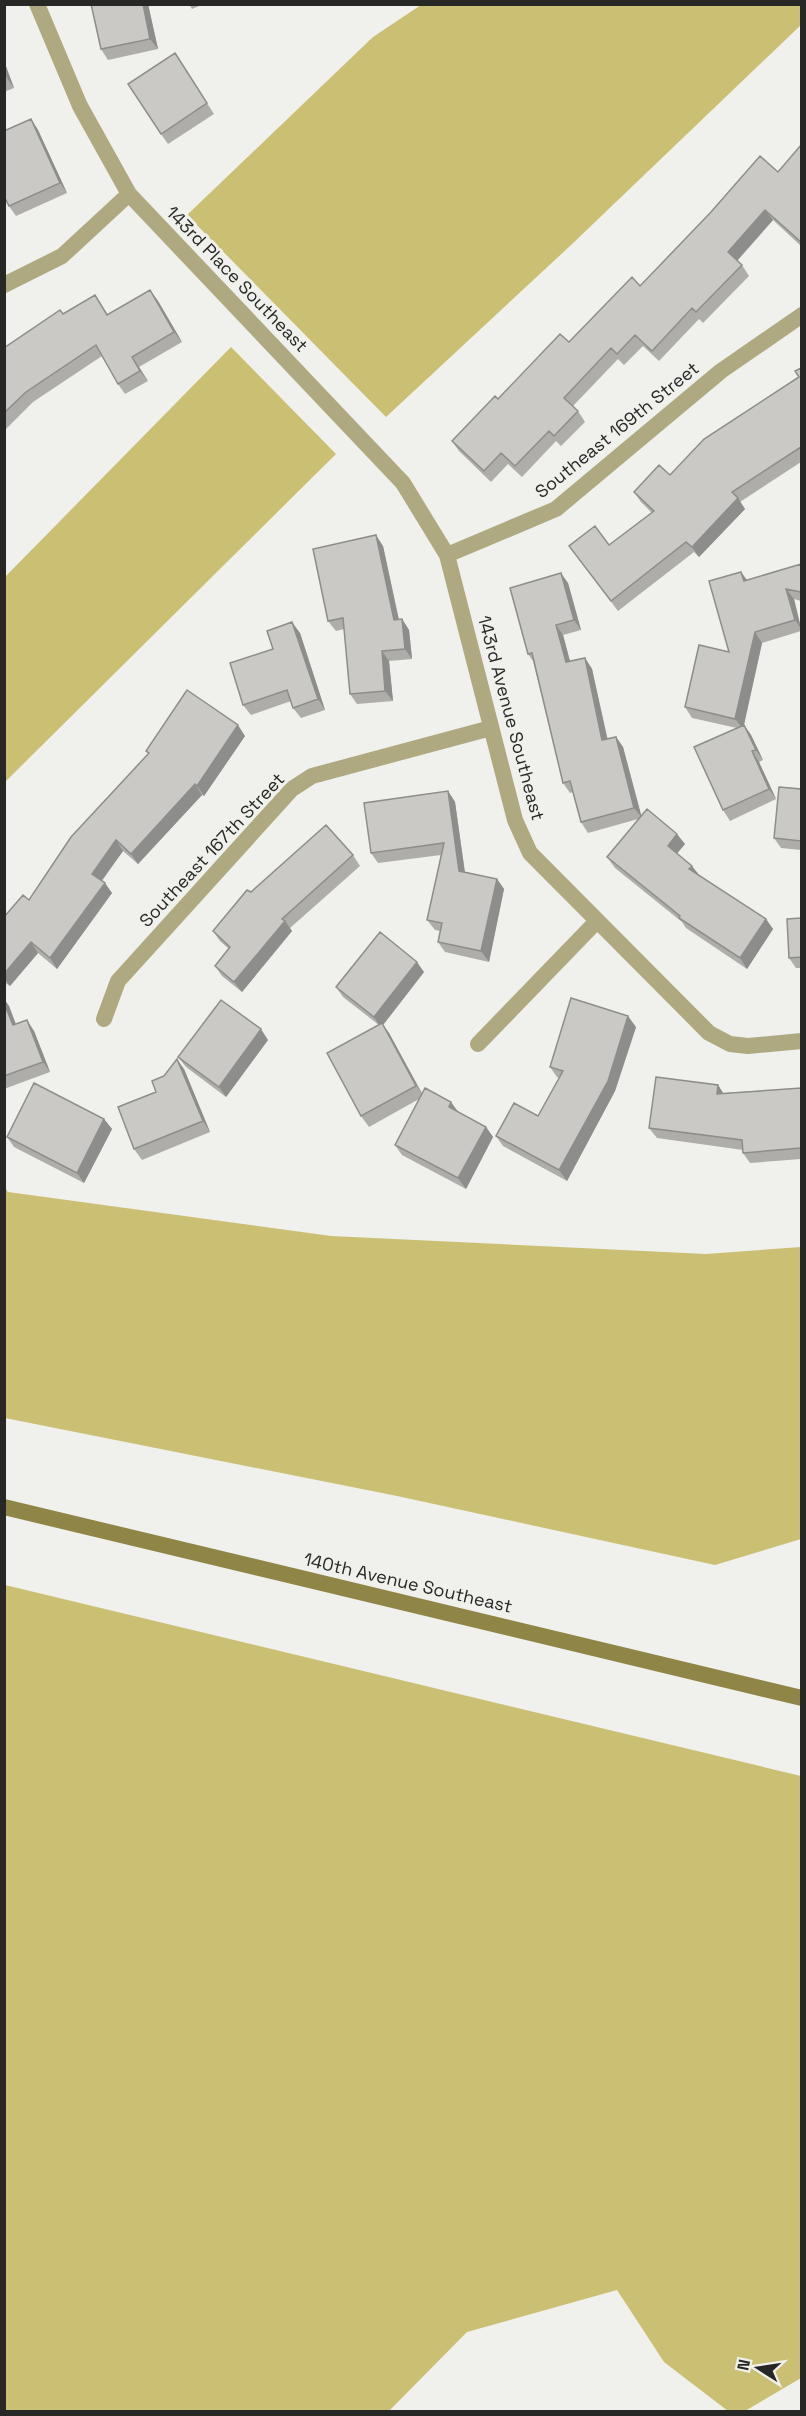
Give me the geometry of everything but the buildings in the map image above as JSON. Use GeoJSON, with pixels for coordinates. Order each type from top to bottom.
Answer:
{"type":"FeatureCollection","features":[{"type":"Feature","properties":{"kind":"main road","name":"140th Avenue Southeast"},"geometry":{"type":"LineString","coordinates":[[4,1507],[801,1698]]}},
{"type":"Feature","properties":{"kind":"street","name":"143rd Place Southeast"},"geometry":{"type":"LineString","coordinates":[[37,4],[80,106],[129,194],[403,483],[447,555]]}},
{"type":"Feature","properties":{"kind":"street"},"geometry":{"type":"LineString","coordinates":[[4,285],[62,256],[129,194]]}},
{"type":"Feature","properties":{"kind":"street","name":"Southeast 169th Street"},"geometry":{"type":"LineString","coordinates":[[447,555],[556,509],[721,371],[801,315]]}},
{"type":"Feature","properties":{"kind":"street","name":"143rd Avenue Southeast"},"geometry":{"type":"LineString","coordinates":[[447,555],[515,820],[530,853],[709,1034],[730,1044],[748,1046],[801,1041]]}},
{"type":"Feature","properties":{"kind":"street","name":"Southeast 167th Street"},"geometry":{"type":"LineString","coordinates":[[104,1019],[118,981],[292,789],[312,776],[492,728]]}},
{"type":"Feature","properties":{"kind":"street"},"geometry":{"type":"LineString","coordinates":[[478,1044],[597,921]]}},
{"type":"Feature","properties":{"kind":"shaded area"},"geometry":{"type":"Polygon","coordinates":[[[421,5],[801,5],[802,24],[570,246],[386,417],[187,215],[373,37],[421,5]]]}},
{"type":"Feature","properties":{"kind":"shaded area"},"geometry":{"type":"Polygon","coordinates":[[[231,347],[336,454],[5,782],[5,577],[231,347]]]}},
{"type":"Feature","properties":{"kind":"shaded area"},"geometry":{"type":"Polygon","coordinates":[[[5,1188],[8,1192],[331,1236],[706,1254],[801,1247],[801,1539],[715,1565],[397,1496],[5,1418],[5,1188]]]}},
{"type":"Feature","properties":{"kind":"shaded area"},"geometry":{"type":"Polygon","coordinates":[[[5,1585],[801,1776],[801,2378],[745,2411],[728,2411],[664,2362],[617,2290],[467,2332],[389,2411],[5,2411],[5,1585]]]}}]}
